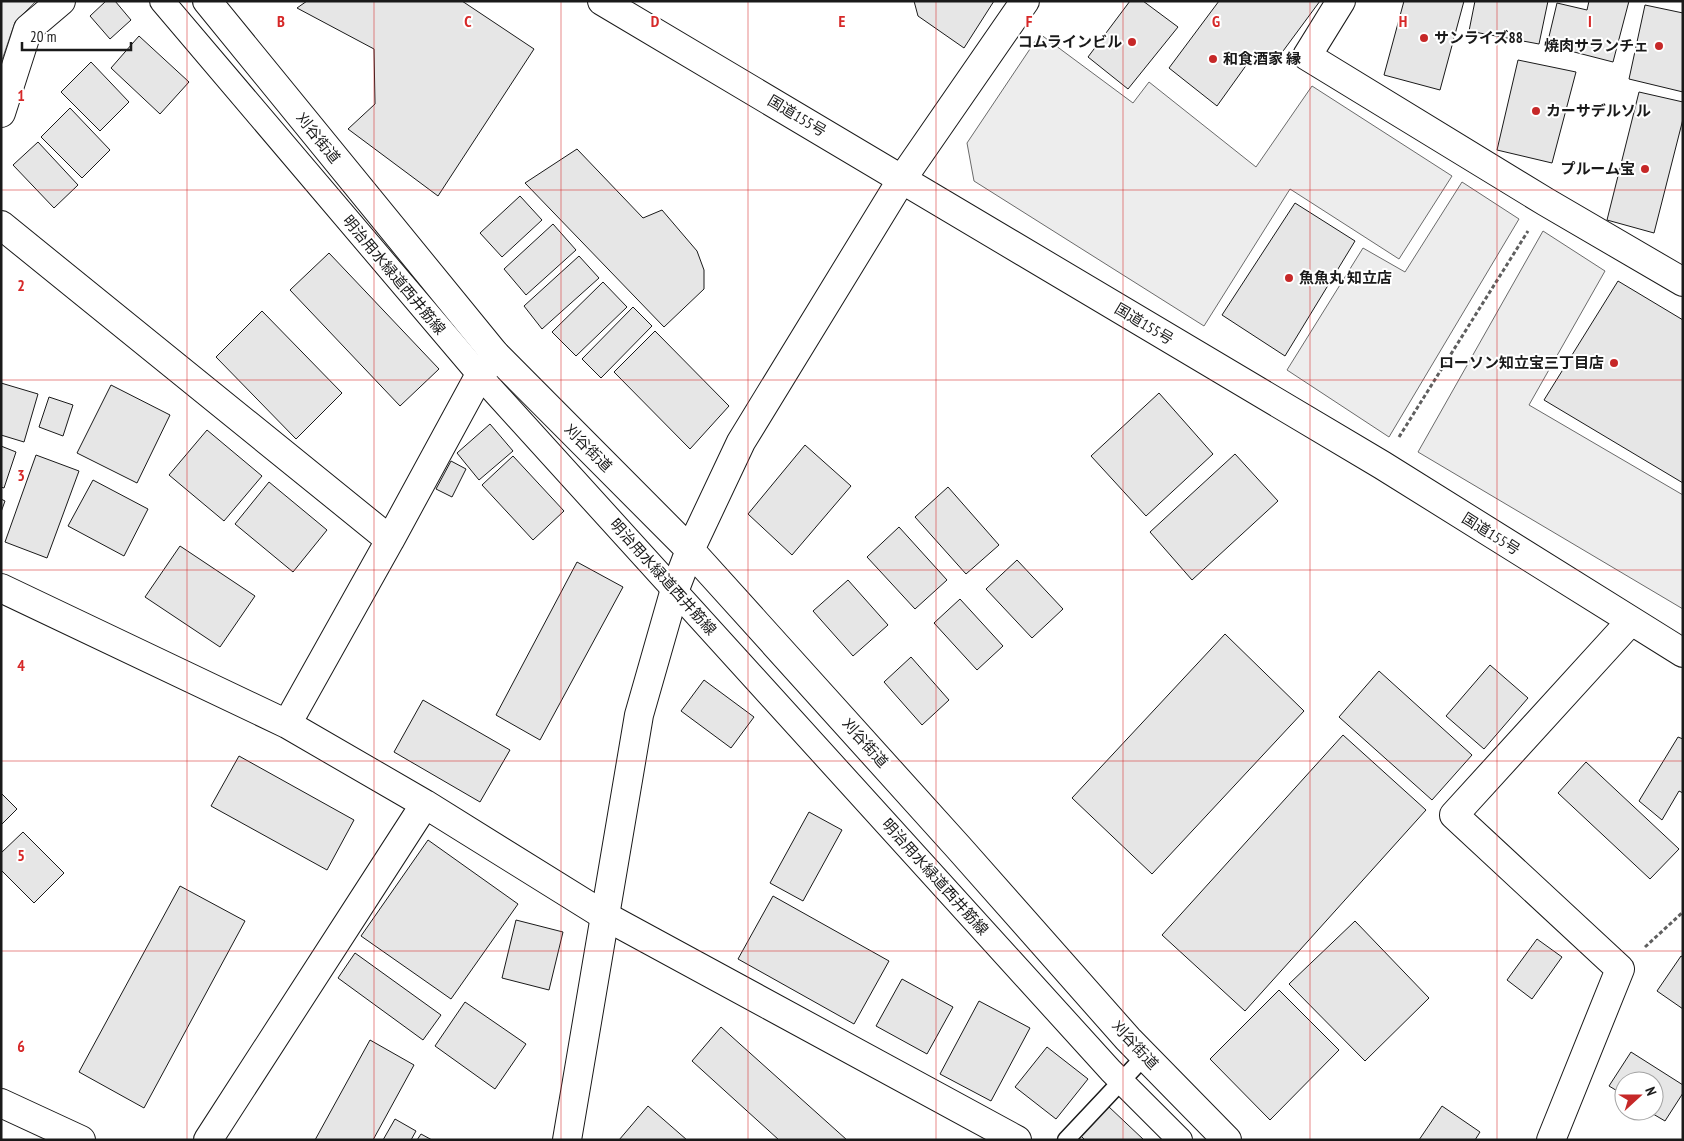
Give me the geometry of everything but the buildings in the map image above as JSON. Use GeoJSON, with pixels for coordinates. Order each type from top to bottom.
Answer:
{"type":"FeatureCollection","features":[{"type":"Feature","properties":{"kind":"main road"},"geometry":{"type":"LineString","coordinates":[[1,113],[28,30],[61,1]]}},
{"type":"Feature","properties":{"kind":"main road","name":"刈谷街道"},"geometry":{"type":"LineString","coordinates":[[207,1],[467,321],[488,365],[690,550],[953,841],[1144,1057],[1227,1140]]}},
{"type":"Feature","properties":{"kind":"main road","name":"国道155号"},"geometry":{"type":"LineString","coordinates":[[602,1],[1382,465],[1630,622],[1683,653]]}},
{"type":"Feature","properties":{"kind":"main road"},"geometry":{"type":"LineString","coordinates":[[567,1140],[639,715],[675,589],[690,550],[741,442],[902,179],[1026,1]]}},
{"type":"Feature","properties":{"kind":"main road"},"geometry":{"type":"LineString","coordinates":[[1341,1],[1306,56],[1546,202],[1683,282]]}},
{"type":"Feature","properties":{"kind":"main road"},"geometry":{"type":"LineString","coordinates":[[1,225],[390,540]]}},
{"type":"Feature","properties":{"kind":"main road"},"geometry":{"type":"LineString","coordinates":[[287,724],[488,365]]}},
{"type":"Feature","properties":{"kind":"main road"},"geometry":{"type":"LineString","coordinates":[[1,588],[287,724],[425,804],[605,916],[1017,1140]]}},
{"type":"Feature","properties":{"kind":"main road"},"geometry":{"type":"LineString","coordinates":[[1551,1140],[1620,969],[1454,815],[1630,622]]}},
{"type":"Feature","properties":{"kind":"main road"},"geometry":{"type":"LineString","coordinates":[[208,1140],[425,804]]}},
{"type":"Feature","properties":{"kind":"main road"},"geometry":{"type":"LineString","coordinates":[[1,1103],[81,1140]]}},
{"type":"Feature","properties":{"kind":"street","name":"明治用水緑道西井筋線"},"geometry":{"type":"LineString","coordinates":[[162,1],[488,365],[675,589],[1122,1081],[1180,1140]]}},
{"type":"Feature","properties":{"kind":"lane"},"geometry":{"type":"LineString","coordinates":[[1066,1140],[1144,1057]]}},
{"type":"Feature","properties":{"kind":"path"},"geometry":{"type":"LineString","coordinates":[[1382,465],[1546,202]]}},
{"type":"Feature","properties":{"kind":"path"},"geometry":{"type":"LineString","coordinates":[[1620,969],[1683,912]]}},
{"type":"Feature","properties":{"kind":"shaded area"},"geometry":{"type":"Polygon","coordinates":[[[1,1],[36,1],[15,22],[1,63],[1,1]]]}},
{"type":"Feature","properties":{"kind":"shaded area"},"geometry":{"type":"Polygon","coordinates":[[[1040,34],[1133,103],[1149,82],[1256,167],[1312,86],[1452,176],[1399,259],[1290,189],[1204,326],[974,181],[967,143],[1040,34]]]}},
{"type":"Feature","properties":{"kind":"shaded area"},"geometry":{"type":"Polygon","coordinates":[[[1462,182],[1519,219],[1389,437],[1287,370],[1363,248],[1405,272],[1462,182]]]}},
{"type":"Feature","properties":{"kind":"shaded area"},"geometry":{"type":"Polygon","coordinates":[[[1543,231],[1605,271],[1529,405],[1683,495],[1683,609],[1418,452],[1543,231]]]}},
{"type":"Feature","properties":{"kind":"place","name":"サンライズ88"},"geometry":{"type":"Point","coordinates":[1424,38]}},
{"type":"Feature","properties":{"kind":"place","name":"コムラインビル"},"geometry":{"type":"Point","coordinates":[1132,42]}},
{"type":"Feature","properties":{"kind":"place","name":"焼肉サランチェ"},"geometry":{"type":"Point","coordinates":[1659,46]}},
{"type":"Feature","properties":{"kind":"place","name":"和食酒家 縁"},"geometry":{"type":"Point","coordinates":[1213,59]}},
{"type":"Feature","properties":{"kind":"place","name":"カーサデルソル"},"geometry":{"type":"Point","coordinates":[1536,111]}},
{"type":"Feature","properties":{"kind":"place","name":"プルーム宝"},"geometry":{"type":"Point","coordinates":[1645,169]}},
{"type":"Feature","properties":{"kind":"place","name":"魚魚丸 知立店"},"geometry":{"type":"Point","coordinates":[1289,278]}},
{"type":"Feature","properties":{"kind":"place","name":"ローソン知立宝三丁目店"},"geometry":{"type":"Point","coordinates":[1614,363]}}]}
